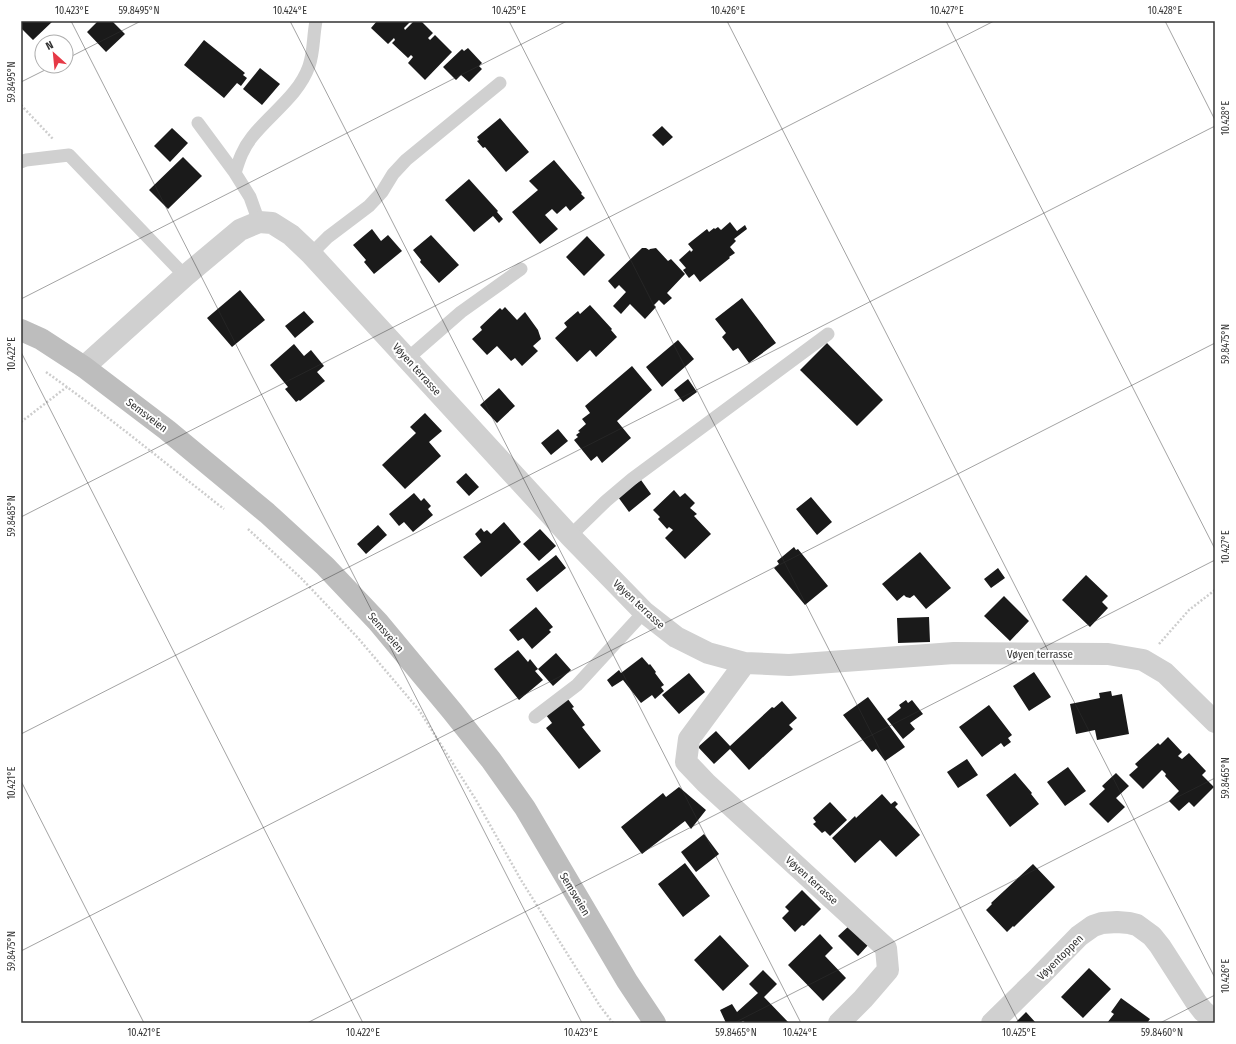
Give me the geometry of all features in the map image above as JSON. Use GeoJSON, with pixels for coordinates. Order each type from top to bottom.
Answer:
{"type":"FeatureCollection","features":[{"type":"Feature","properties":{"kind":"main road","name":"Semsveien"},"geometry":{"type":"LineString","coordinates":[[21,330],[42,339],[84,367],[167,430],[267,513],[325,566],[378,622],[491,760],[520,802],[626,981],[655,1023]]}},
{"type":"Feature","properties":{"kind":"street","name":"Vøyen terrasse"},"geometry":{"type":"LineString","coordinates":[[259,222],[272,223],[291,235],[311,254],[570,536],[644,612],[676,637],[708,653],[745,663],[789,665],[954,653],[1108,654],[1144,660]]}},
{"type":"Feature","properties":{"kind":"street"},"geometry":{"type":"LineString","coordinates":[[84,367],[185,276],[240,230],[259,222]]}},
{"type":"Feature","properties":{"kind":"street"},"geometry":{"type":"LineString","coordinates":[[1144,660],[1165,673],[1215,722]]}},
{"type":"Feature","properties":{"kind":"street","name":"Vøyen terrasse"},"geometry":{"type":"LineString","coordinates":[[745,663],[689,739],[686,762],[706,783],[886,948],[888,970],[863,999],[839,1023]]}},
{"type":"Feature","properties":{"kind":"street","name":"Vøyentoppen"},"geometry":{"type":"LineString","coordinates":[[992,1023],[1079,936],[1093,926],[1117,922],[1137,925],[1152,936],[1196,1002],[1203,1011],[1215,1021]]}},
{"type":"Feature","properties":{"kind":"lane"},"geometry":{"type":"LineString","coordinates":[[235,173],[241,153],[252,137],[294,92],[303,79],[309,66],[313,51],[316,21]]}},
{"type":"Feature","properties":{"kind":"lane"},"geometry":{"type":"LineString","coordinates":[[311,254],[328,238],[369,206],[382,192],[393,174],[406,160],[500,83]]}},
{"type":"Feature","properties":{"kind":"lane"},"geometry":{"type":"LineString","coordinates":[[198,123],[235,173],[250,197],[259,222]]}},
{"type":"Feature","properties":{"kind":"lane"},"geometry":{"type":"LineString","coordinates":[[21,162],[26,160],[69,155],[185,276]]}},
{"type":"Feature","properties":{"kind":"lane"},"geometry":{"type":"LineString","coordinates":[[407,359],[461,312],[521,269]]}},
{"type":"Feature","properties":{"kind":"lane"},"geometry":{"type":"LineString","coordinates":[[570,536],[606,501],[632,479],[828,334]]}},
{"type":"Feature","properties":{"kind":"lane"},"geometry":{"type":"LineString","coordinates":[[535,717],[577,685],[644,612]]}},
{"type":"Feature","properties":{"kind":"path"},"geometry":{"type":"LineString","coordinates":[[21,105],[69,155]]}},
{"type":"Feature","properties":{"kind":"path"},"geometry":{"type":"LineString","coordinates":[[21,422],[67,387],[84,367]]}},
{"type":"Feature","properties":{"kind":"path"},"geometry":{"type":"LineString","coordinates":[[43,370],[67,387],[229,514]]}},
{"type":"Feature","properties":{"kind":"path"},"geometry":{"type":"LineString","coordinates":[[247,528],[312,589],[358,638],[419,710],[476,800],[521,880],[600,1006],[613,1023]]}},
{"type":"Feature","properties":{"kind":"path"},"geometry":{"type":"LineString","coordinates":[[1144,660],[1189,610],[1215,590]]}},
{"type":"Feature","properties":{"kind":"building"},"geometry":{"type":"Polygon","coordinates":[[[21,21],[53,21],[39,34],[34,34],[33,40],[21,28],[21,21]]]}},
{"type":"Feature","properties":{"kind":"building"},"geometry":{"type":"Polygon","coordinates":[[[98,21],[112,21],[125,34],[106,52],[87,32],[98,21]]]}},
{"type":"Feature","properties":{"kind":"building"},"geometry":{"type":"Polygon","coordinates":[[[377,21],[411,21],[404,28],[405,30],[414,21],[421,21],[433,33],[428,38],[430,40],[435,35],[452,52],[425,80],[408,63],[413,57],[411,55],[408,58],[392,43],[395,40],[394,38],[388,44],[371,28],[377,21]]]}},
{"type":"Feature","properties":{"kind":"building"},"geometry":{"type":"Polygon","coordinates":[[[204,40],[245,73],[243,75],[247,78],[241,86],[237,83],[224,98],[184,65],[204,40]]]}},
{"type":"Feature","properties":{"kind":"building"},"geometry":{"type":"Polygon","coordinates":[[[468,48],[482,63],[479,66],[482,69],[469,82],[461,75],[456,80],[443,67],[462,49],[464,51],[468,48]]]}},
{"type":"Feature","properties":{"kind":"building"},"geometry":{"type":"Polygon","coordinates":[[[260,68],[280,84],[262,105],[243,89],[260,68]]]}},
{"type":"Feature","properties":{"kind":"building"},"geometry":{"type":"Polygon","coordinates":[[[500,118],[529,152],[506,172],[485,147],[483,148],[477,141],[479,140],[477,137],[500,118]]]}},
{"type":"Feature","properties":{"kind":"building"},"geometry":{"type":"Polygon","coordinates":[[[662,126],[673,137],[663,146],[652,135],[662,126]]]}},
{"type":"Feature","properties":{"kind":"building"},"geometry":{"type":"Polygon","coordinates":[[[172,128],[188,143],[170,162],[154,146],[172,128]]]}},
{"type":"Feature","properties":{"kind":"building"},"geometry":{"type":"Polygon","coordinates":[[[183,157],[202,176],[168,209],[149,190],[183,157]]]}},
{"type":"Feature","properties":{"kind":"building"},"geometry":{"type":"Polygon","coordinates":[[[554,160],[585,198],[570,211],[566,206],[557,214],[552,209],[545,215],[558,229],[540,244],[512,212],[538,190],[529,181],[554,160]]]}},
{"type":"Feature","properties":{"kind":"building"},"geometry":{"type":"Polygon","coordinates":[[[469,179],[498,211],[497,212],[503,219],[499,223],[493,216],[474,232],[445,200],[469,179]]]}},
{"type":"Feature","properties":{"kind":"building"},"geometry":{"type":"Polygon","coordinates":[[[730,222],[737,231],[745,225],[747,229],[734,239],[736,241],[730,247],[735,253],[700,282],[694,274],[689,278],[683,270],[686,268],[679,260],[690,250],[691,252],[693,250],[688,244],[707,229],[709,232],[718,227],[721,230],[730,222]]]}},
{"type":"Feature","properties":{"kind":"building"},"geometry":{"type":"Polygon","coordinates":[[[372,229],[381,241],[388,235],[402,251],[374,274],[364,262],[366,260],[353,245],[372,229]]]}},
{"type":"Feature","properties":{"kind":"building"},"geometry":{"type":"Polygon","coordinates":[[[431,235],[459,265],[439,283],[420,262],[421,260],[413,250],[431,235]]]}},
{"type":"Feature","properties":{"kind":"building"},"geometry":{"type":"Polygon","coordinates":[[[587,236],[605,255],[584,276],[566,257],[587,236]]]}},
{"type":"Feature","properties":{"kind":"building"},"geometry":{"type":"Polygon","coordinates":[[[642,248],[649,250],[656,248],[668,261],[671,259],[685,274],[667,293],[672,298],[664,305],[659,300],[654,305],[656,307],[645,319],[630,304],[621,314],[613,306],[626,292],[619,285],[615,289],[608,281],[642,248]]]}},
{"type":"Feature","properties":{"kind":"building"},"geometry":{"type":"Polygon","coordinates":[[[240,290],[265,320],[232,347],[207,318],[240,290]]]}},
{"type":"Feature","properties":{"kind":"building"},"geometry":{"type":"Polygon","coordinates":[[[742,298],[776,343],[749,363],[738,348],[733,351],[722,337],[726,333],[715,319],[742,298]]]}},
{"type":"Feature","properties":{"kind":"building"},"geometry":{"type":"Polygon","coordinates":[[[590,305],[612,329],[611,330],[617,337],[596,357],[590,350],[577,362],[555,338],[567,327],[564,323],[578,311],[580,314],[590,305]]]}},
{"type":"Feature","properties":{"kind":"building"},"geometry":{"type":"Polygon","coordinates":[[[505,307],[517,320],[525,312],[538,330],[541,339],[533,346],[538,351],[522,366],[515,358],[511,361],[497,346],[487,355],[472,339],[482,330],[480,327],[500,308],[502,310],[505,307]]]}},
{"type":"Feature","properties":{"kind":"building"},"geometry":{"type":"Polygon","coordinates":[[[304,311],[314,322],[295,338],[285,326],[304,311]]]}},
{"type":"Feature","properties":{"kind":"building"},"geometry":{"type":"Polygon","coordinates":[[[678,340],[694,359],[662,387],[646,367],[678,340]]]}},
{"type":"Feature","properties":{"kind":"building"},"geometry":{"type":"Polygon","coordinates":[[[827,343],[883,400],[857,426],[800,370],[827,343]]]}},
{"type":"Feature","properties":{"kind":"building"},"geometry":{"type":"Polygon","coordinates":[[[294,344],[304,356],[311,350],[324,366],[317,372],[325,381],[300,401],[299,400],[296,402],[285,389],[288,387],[270,365],[294,344]]]}},
{"type":"Feature","properties":{"kind":"building"},"geometry":{"type":"Polygon","coordinates":[[[632,366],[652,390],[617,421],[631,438],[602,463],[597,456],[591,461],[574,440],[578,437],[576,435],[580,432],[578,431],[586,424],[582,419],[590,413],[585,406],[632,366]]]}},
{"type":"Feature","properties":{"kind":"building"},"geometry":{"type":"Polygon","coordinates":[[[688,379],[697,392],[683,402],[674,390],[688,379]]]}},
{"type":"Feature","properties":{"kind":"building"},"geometry":{"type":"Polygon","coordinates":[[[499,388],[515,406],[497,423],[480,405],[499,388]]]}},
{"type":"Feature","properties":{"kind":"building"},"geometry":{"type":"Polygon","coordinates":[[[425,413],[442,431],[429,442],[441,456],[405,489],[382,465],[416,433],[410,427],[425,413]]]}},
{"type":"Feature","properties":{"kind":"building"},"geometry":{"type":"Polygon","coordinates":[[[558,429],[568,441],[551,455],[541,443],[558,429]]]}},
{"type":"Feature","properties":{"kind":"building"},"geometry":{"type":"Polygon","coordinates":[[[466,473],[479,487],[469,496],[456,482],[466,473]]]}},
{"type":"Feature","properties":{"kind":"building"},"geometry":{"type":"Polygon","coordinates":[[[641,480],[651,494],[629,512],[618,497],[641,480]]]}},
{"type":"Feature","properties":{"kind":"building"},"geometry":{"type":"Polygon","coordinates":[[[674,490],[680,497],[685,493],[695,503],[690,508],[697,514],[694,516],[711,534],[685,559],[665,538],[673,530],[669,527],[667,529],[658,519],[660,517],[653,510],[674,490]]]}},
{"type":"Feature","properties":{"kind":"building"},"geometry":{"type":"Polygon","coordinates":[[[414,493],[421,501],[424,498],[431,506],[428,509],[433,515],[413,532],[404,522],[399,526],[389,514],[414,493]]]}},
{"type":"Feature","properties":{"kind":"building"},"geometry":{"type":"Polygon","coordinates":[[[811,497],[832,522],[817,535],[796,509],[811,497]]]}},
{"type":"Feature","properties":{"kind":"building"},"geometry":{"type":"Polygon","coordinates":[[[504,522],[521,542],[481,577],[463,557],[481,542],[475,534],[481,528],[484,532],[487,530],[491,534],[504,522]]]}},
{"type":"Feature","properties":{"kind":"building"},"geometry":{"type":"Polygon","coordinates":[[[378,525],[387,535],[366,554],[357,544],[378,525]]]}},
{"type":"Feature","properties":{"kind":"building"},"geometry":{"type":"Polygon","coordinates":[[[540,529],[556,546],[539,561],[523,544],[540,529]]]}},
{"type":"Feature","properties":{"kind":"building"},"geometry":{"type":"Polygon","coordinates":[[[794,547],[796,550],[798,549],[828,586],[805,605],[774,568],[779,564],[777,561],[794,547]]]}},
{"type":"Feature","properties":{"kind":"building"},"geometry":{"type":"Polygon","coordinates":[[[920,552],[951,588],[926,609],[914,595],[910,598],[904,595],[897,601],[882,584],[920,552]]]}},
{"type":"Feature","properties":{"kind":"building"},"geometry":{"type":"Polygon","coordinates":[[[556,555],[566,568],[537,592],[526,579],[556,555]]]}},
{"type":"Feature","properties":{"kind":"building"},"geometry":{"type":"Polygon","coordinates":[[[998,568],[1005,578],[991,588],[984,579],[998,568]]]}},
{"type":"Feature","properties":{"kind":"building"},"geometry":{"type":"Polygon","coordinates":[[[1086,575],[1108,596],[1102,602],[1108,608],[1090,627],[1062,600],[1086,575]]]}},
{"type":"Feature","properties":{"kind":"building"},"geometry":{"type":"Polygon","coordinates":[[[1004,596],[1029,621],[1010,641],[984,616],[1004,596]]]}},
{"type":"Feature","properties":{"kind":"building"},"geometry":{"type":"Polygon","coordinates":[[[536,607],[553,627],[549,630],[551,632],[532,649],[523,638],[518,641],[509,630],[536,607]]]}},
{"type":"Feature","properties":{"kind":"building"},"geometry":{"type":"Polygon","coordinates":[[[929,617],[930,642],[898,643],[897,618],[929,617]]]}},
{"type":"Feature","properties":{"kind":"building"},"geometry":{"type":"Polygon","coordinates":[[[518,650],[528,662],[530,659],[538,669],[535,671],[543,680],[519,700],[494,669],[518,650]]]}},
{"type":"Feature","properties":{"kind":"building"},"geometry":{"type":"Polygon","coordinates":[[[556,653],[571,670],[553,686],[538,669],[556,653]]]}},
{"type":"Feature","properties":{"kind":"building"},"geometry":{"type":"Polygon","coordinates":[[[642,657],[656,672],[655,673],[664,685],[661,687],[664,691],[655,699],[652,695],[641,703],[623,680],[612,687],[607,680],[619,670],[621,673],[642,657]]]}},
{"type":"Feature","properties":{"kind":"building"},"geometry":{"type":"Polygon","coordinates":[[[1034,672],[1051,697],[1029,711],[1013,686],[1034,672]]]}},
{"type":"Feature","properties":{"kind":"building"},"geometry":{"type":"Polygon","coordinates":[[[689,673],[705,692],[679,714],[662,695],[689,673]]]}},
{"type":"Feature","properties":{"kind":"building"},"geometry":{"type":"Polygon","coordinates":[[[1111,691],[1112,696],[1122,694],[1129,734],[1097,740],[1095,730],[1076,734],[1070,704],[1100,698],[1099,693],[1111,691]]]}},
{"type":"Feature","properties":{"kind":"building"},"geometry":{"type":"Polygon","coordinates":[[[868,697],[905,747],[885,761],[876,749],[872,752],[843,715],[868,697]]]}},
{"type":"Feature","properties":{"kind":"building"},"geometry":{"type":"Polygon","coordinates":[[[567,698],[574,707],[572,708],[585,725],[582,727],[601,751],[579,769],[546,728],[552,723],[546,715],[567,698]]]}},
{"type":"Feature","properties":{"kind":"building"},"geometry":{"type":"Polygon","coordinates":[[[906,700],[908,703],[912,700],[923,714],[910,723],[915,729],[903,739],[887,719],[901,708],[899,705],[906,700]]]}},
{"type":"Feature","properties":{"kind":"building"},"geometry":{"type":"Polygon","coordinates":[[[782,701],[797,718],[789,725],[793,729],[749,770],[730,749],[714,764],[698,747],[716,731],[730,746],[772,707],[774,708],[782,701]]]}},
{"type":"Feature","properties":{"kind":"building"},"geometry":{"type":"Polygon","coordinates":[[[989,705],[1012,735],[1008,738],[1011,742],[1004,747],[1001,743],[982,757],[959,727],[989,705]]]}},
{"type":"Feature","properties":{"kind":"building"},"geometry":{"type":"Polygon","coordinates":[[[1168,737],[1182,752],[1178,756],[1182,759],[1189,753],[1206,771],[1202,775],[1214,787],[1194,807],[1189,802],[1179,811],[1169,801],[1179,791],[1165,776],[1166,774],[1162,770],[1143,789],[1129,775],[1138,767],[1135,764],[1158,743],[1160,745],[1168,737]]]}},
{"type":"Feature","properties":{"kind":"building"},"geometry":{"type":"Polygon","coordinates":[[[967,759],[978,775],[958,788],[947,772],[967,759]]]}},
{"type":"Feature","properties":{"kind":"building"},"geometry":{"type":"Polygon","coordinates":[[[1068,767],[1086,791],[1065,806],[1047,782],[1068,767]]]}},
{"type":"Feature","properties":{"kind":"building"},"geometry":{"type":"Polygon","coordinates":[[[1015,773],[1039,804],[1010,827],[986,795],[1015,773]]]}},
{"type":"Feature","properties":{"kind":"building"},"geometry":{"type":"Polygon","coordinates":[[[1116,773],[1129,786],[1116,798],[1125,807],[1108,823],[1089,804],[1105,789],[1102,786],[1116,773]]]}},
{"type":"Feature","properties":{"kind":"building"},"geometry":{"type":"Polygon","coordinates":[[[679,787],[706,810],[691,829],[685,821],[642,854],[621,827],[663,793],[666,797],[679,787]]]}},
{"type":"Feature","properties":{"kind":"building"},"geometry":{"type":"Polygon","coordinates":[[[882,794],[891,804],[895,801],[898,804],[895,807],[920,835],[896,857],[880,840],[855,863],[832,838],[855,816],[856,818],[882,794]]]}},
{"type":"Feature","properties":{"kind":"building"},"geometry":{"type":"Polygon","coordinates":[[[830,802],[847,820],[830,836],[825,831],[822,833],[813,824],[816,822],[813,818],[830,802]]]}},
{"type":"Feature","properties":{"kind":"building"},"geometry":{"type":"Polygon","coordinates":[[[704,834],[719,854],[696,872],[681,852],[704,834]]]}},
{"type":"Feature","properties":{"kind":"building"},"geometry":{"type":"Polygon","coordinates":[[[685,863],[710,896],[683,917],[658,884],[685,863]]]}},
{"type":"Feature","properties":{"kind":"building"},"geometry":{"type":"Polygon","coordinates":[[[1033,864],[1055,887],[1007,932],[986,910],[992,904],[991,903],[1033,864]]]}},
{"type":"Feature","properties":{"kind":"building"},"geometry":{"type":"Polygon","coordinates":[[[802,890],[821,909],[804,926],[802,925],[795,932],[782,918],[789,911],[785,907],[802,890]]]}},
{"type":"Feature","properties":{"kind":"building"},"geometry":{"type":"Polygon","coordinates":[[[850,925],[869,944],[858,956],[838,936],[850,925]]]}},
{"type":"Feature","properties":{"kind":"building"},"geometry":{"type":"Polygon","coordinates":[[[820,934],[833,948],[825,956],[846,978],[823,1001],[788,965],[820,934]]]}},
{"type":"Feature","properties":{"kind":"building"},"geometry":{"type":"Polygon","coordinates":[[[720,935],[749,966],[723,991],[694,960],[720,935]]]}},
{"type":"Feature","properties":{"kind":"building"},"geometry":{"type":"Polygon","coordinates":[[[1089,968],[1111,989],[1083,1018],[1061,997],[1089,968]]]}},
{"type":"Feature","properties":{"kind":"building"},"geometry":{"type":"Polygon","coordinates":[[[763,970],[777,984],[764,997],[789,1023],[746,1023],[743,1021],[740,1023],[726,1023],[720,1010],[732,1004],[737,1012],[758,993],[749,984],[763,970]]]}},
{"type":"Feature","properties":{"kind":"building"},"geometry":{"type":"Polygon","coordinates":[[[1121,998],[1150,1019],[1147,1023],[1107,1023],[1114,1014],[1111,1012],[1121,998]]]}},
{"type":"Feature","properties":{"kind":"building"},"geometry":{"type":"Polygon","coordinates":[[[1026,1012],[1036,1023],[1015,1023],[1026,1012]]]}}]}
